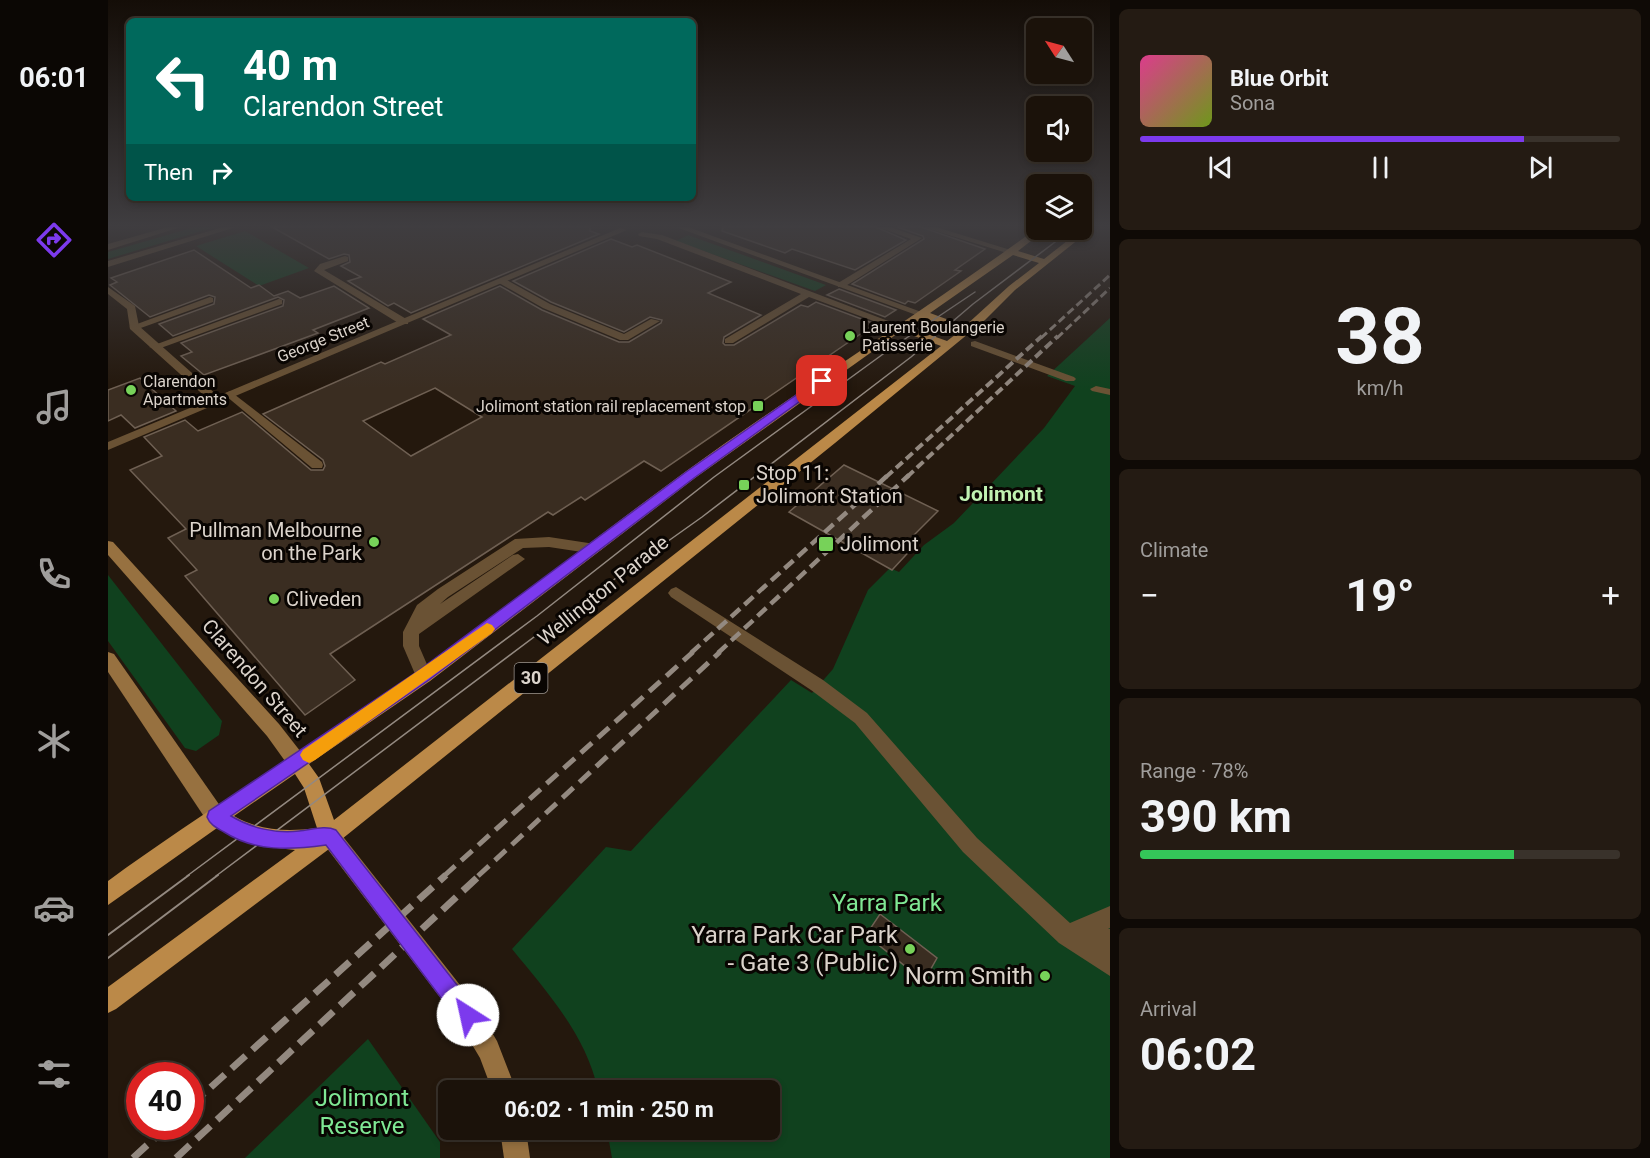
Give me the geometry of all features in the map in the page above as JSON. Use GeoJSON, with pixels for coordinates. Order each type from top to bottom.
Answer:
{"type":"FeatureCollection","features":[{"type":"Feature","properties":{"kind":"main road","name":"Wellington Parade"},"geometry":{"type":"LineString","coordinates":[[108,894],[216,817],[424,676],[690,475],[899,327],[970,281]]}},
{"type":"Feature","properties":{"kind":"main road","name":"Wellington Parade"},"geometry":{"type":"LineString","coordinates":[[108,1002],[330,836],[831,440],[990,311],[1021,281]]}},
{"type":"Feature","properties":{"kind":"main road"},"geometry":{"type":"LineString","coordinates":[[922,314],[966,330]]}},
{"type":"Feature","properties":{"kind":"main road"},"geometry":{"type":"LineString","coordinates":[[899,327],[948,345]]}},
{"type":"Feature","properties":{"kind":"main road","name":"Clarendon Street"},"geometry":{"type":"LineString","coordinates":[[297,762],[312,784],[330,836]]}},
{"type":"Feature","properties":{"kind":"main road"},"geometry":{"type":"LineString","coordinates":[[216,817],[238,831],[266,839],[296,841],[330,836]]}},
{"type":"Feature","properties":{"kind":"street"},"geometry":{"type":"LineString","coordinates":[[335,281],[404,322]]}},
{"type":"Feature","properties":{"kind":"street"},"geometry":{"type":"LineString","coordinates":[[502,281],[562,315],[589,321],[624,338],[655,321]]}},
{"type":"Feature","properties":{"kind":"street","name":"George Street"},"geometry":{"type":"LineString","coordinates":[[108,446],[502,281]]}},
{"type":"Feature","properties":{"kind":"street"},"geometry":{"type":"LineString","coordinates":[[773,281],[899,327]]}},
{"type":"Feature","properties":{"kind":"street"},"geometry":{"type":"LineString","coordinates":[[830,281],[922,314]]}},
{"type":"Feature","properties":{"kind":"street"},"geometry":{"type":"LineString","coordinates":[[818,297],[847,281]]}},
{"type":"Feature","properties":{"kind":"street"},"geometry":{"type":"LineString","coordinates":[[108,290],[132,308],[134,327],[216,400]]}},
{"type":"Feature","properties":{"kind":"street"},"geometry":{"type":"LineString","coordinates":[[729,341],[807,294]]}},
{"type":"Feature","properties":{"kind":"street"},"geometry":{"type":"LineString","coordinates":[[134,327],[210,300]]}},
{"type":"Feature","properties":{"kind":"street"},"geometry":{"type":"LineString","coordinates":[[154,347],[279,302]]}},
{"type":"Feature","properties":{"kind":"street"},"geometry":{"type":"LineString","coordinates":[[980,346],[1070,379]]}},
{"type":"Feature","properties":{"kind":"street"},"geometry":{"type":"LineString","coordinates":[[1096,389],[1110,392]]}},
{"type":"Feature","properties":{"kind":"street"},"geometry":{"type":"LineString","coordinates":[[230,394],[317,465]]}},
{"type":"Feature","properties":{"kind":"street"},"geometry":{"type":"LineString","coordinates":[[424,676],[411,646],[411,632],[417,618],[430,603],[514,546],[538,541],[595,549]]}},
{"type":"Feature","properties":{"kind":"street","name":"Clarendon Street"},"geometry":{"type":"LineString","coordinates":[[108,546],[273,730],[297,762]]}},
{"type":"Feature","properties":{"kind":"street"},"geometry":{"type":"LineString","coordinates":[[411,632],[518,559]]}},
{"type":"Feature","properties":{"kind":"street"},"geometry":{"type":"LineString","coordinates":[[676,593],[806,678],[861,718],[970,845],[1067,935],[1110,965]]}},
{"type":"Feature","properties":{"kind":"street"},"geometry":{"type":"LineString","coordinates":[[108,658],[216,817]]}},
{"type":"Feature","properties":{"kind":"street"},"geometry":{"type":"LineString","coordinates":[[330,836],[456,998],[479,1033],[502,1080]]}},
{"type":"Feature","properties":{"kind":"street"},"geometry":{"type":"LineString","coordinates":[[1067,935],[1110,917]]}},
{"type":"Feature","properties":{"kind":"street"},"geometry":{"type":"LineString","coordinates":[[1067,935],[1110,940]]}},
{"type":"Feature","properties":{"kind":"street"},"geometry":{"type":"LineString","coordinates":[[514,1140],[517,1158]]}},
{"type":"Feature","properties":{"kind":"green space"},"geometry":{"type":"Polygon","coordinates":[[[251,281],[273,281],[259,286],[251,281]]]}},
{"type":"Feature","properties":{"kind":"green space"},"geometry":{"type":"Polygon","coordinates":[[[787,281],[815,281],[826,285],[815,291],[787,281]]]}},
{"type":"Feature","properties":{"kind":"green space","name":"Yarra Park"},"geometry":{"type":"Polygon","coordinates":[[[1110,318],[1110,1158],[612,1158],[609,1140],[780,1140],[780,1080],[595,1080],[584,1051],[564,1015],[512,949],[606,847],[631,851],[791,680],[812,693],[833,669],[868,590],[890,568],[899,572],[924,545],[954,523],[1044,428],[1075,386],[1047,376],[1110,318]]]}},
{"type":"Feature","properties":{"kind":"green space"},"geometry":{"type":"Polygon","coordinates":[[[108,575],[222,721],[219,735],[196,751],[185,748],[108,641],[108,575]]]}},
{"type":"Feature","properties":{"kind":"green space","name":"Jolimont Reserve"},"geometry":{"type":"Polygon","coordinates":[[[368,1039],[440,1142],[440,1158],[245,1158],[368,1039]]]}},
{"type":"Feature","properties":{"kind":"building"},"geometry":{"type":"Polygon","coordinates":[[[241,281],[251,288],[259,285],[274,296],[288,291],[300,298],[334,286],[369,308],[313,330],[318,333],[204,375],[181,356],[192,352],[181,343],[283,306],[284,300],[278,297],[173,336],[159,324],[214,304],[215,297],[209,295],[150,317],[110,285],[117,282],[241,281]]]}},
{"type":"Feature","properties":{"kind":"building"},"geometry":{"type":"Polygon","coordinates":[[[348,281],[487,281],[411,313],[394,303],[388,306],[348,281]]]}},
{"type":"Feature","properties":{"kind":"building"},"geometry":{"type":"Polygon","coordinates":[[[513,281],[729,281],[731,282],[708,293],[761,315],[724,337],[725,345],[734,345],[801,305],[808,307],[816,302],[875,324],[661,471],[644,461],[585,500],[581,497],[553,515],[548,512],[330,654],[355,680],[305,715],[185,576],[197,570],[168,538],[186,529],[130,470],[162,456],[144,437],[185,420],[198,431],[242,412],[311,470],[323,470],[325,466],[323,460],[263,414],[381,362],[385,364],[451,335],[423,319],[500,286],[542,310],[619,342],[629,342],[661,323],[662,320],[650,317],[624,332],[551,302],[513,281]],[[435,388],[363,421],[411,456],[482,417],[435,388]]]}},
{"type":"Feature","properties":{"kind":"building"},"geometry":{"type":"Polygon","coordinates":[[[857,281],[947,281],[915,303],[908,301],[905,304],[852,284],[857,281]]]}},
{"type":"Feature","properties":{"kind":"building"},"geometry":{"type":"Polygon","coordinates":[[[839,289],[896,310],[885,317],[827,295],[839,289]]]}},
{"type":"Feature","properties":{"kind":"building","name":"Clarendon Apartments"},"geometry":{"type":"Polygon","coordinates":[[[140,378],[176,411],[135,428],[121,415],[108,421],[108,390],[140,378]]]}},
{"type":"Feature","properties":{"kind":"building"},"geometry":{"type":"Polygon","coordinates":[[[844,465],[938,511],[910,539],[917,543],[892,570],[789,512],[844,465]]]}},
{"type":"Feature","properties":{"kind":"building"},"geometry":{"type":"Polygon","coordinates":[[[880,914],[937,958],[924,981],[866,935],[880,914]]]}},
{"type":"Feature","properties":{"kind":"tram line"},"geometry":{"type":"LineString","coordinates":[[216,876],[550,625],[702,517],[911,357],[1003,281]]}},
{"type":"Feature","properties":{"kind":"tram line"},"geometry":{"type":"LineString","coordinates":[[187,876],[537,616],[714,477],[890,349],[975,292]]}},
{"type":"Feature","properties":{"kind":"tram line"},"geometry":{"type":"LineString","coordinates":[[108,935],[189,875]]}},
{"type":"Feature","properties":{"kind":"tram line"},"geometry":{"type":"LineString","coordinates":[[108,958],[218,875]]}},
{"type":"Feature","properties":{"kind":"railway"},"geometry":{"type":"LineString","coordinates":[[1041,338],[1103,281]]}},
{"type":"Feature","properties":{"kind":"railway"},"geometry":{"type":"LineString","coordinates":[[1057,338],[1110,288]]}},
{"type":"Feature","properties":{"kind":"railway"},"geometry":{"type":"LineString","coordinates":[[886,477],[1042,336]]}},
{"type":"Feature","properties":{"kind":"railway"},"geometry":{"type":"LineString","coordinates":[[907,477],[1058,336]]}},
{"type":"Feature","properties":{"kind":"railway"},"geometry":{"type":"LineString","coordinates":[[691,653],[888,475]]}},
{"type":"Feature","properties":{"kind":"railway"},"geometry":{"type":"LineString","coordinates":[[718,653],[909,475]]}},
{"type":"Feature","properties":{"kind":"railway"},"geometry":{"type":"LineString","coordinates":[[444,876],[693,652]]}},
{"type":"Feature","properties":{"kind":"railway"},"geometry":{"type":"LineString","coordinates":[[478,876],[720,652]]}},
{"type":"Feature","properties":{"kind":"railway"},"geometry":{"type":"LineString","coordinates":[[204,1093],[446,875]]}},
{"type":"Feature","properties":{"kind":"railway"},"geometry":{"type":"LineString","coordinates":[[176,1158],[480,875]]}},
{"type":"Feature","properties":{"kind":"railway"},"geometry":{"type":"LineString","coordinates":[[133,1158],[153,1140]]}},
{"type":"Feature","properties":{"kind":"slow traffic"},"geometry":{"type":"LineString","coordinates":[[309,755],[407,688],[487,629]]}},
{"type":"Feature","properties":{"kind":"place","name":"Laurent Boulangerie Patisserie"},"geometry":{"type":"Point","coordinates":[850,336]}},
{"type":"Feature","properties":{"kind":"place","name":"Clarendon Apartments"},"geometry":{"type":"Point","coordinates":[131,390]}},
{"type":"Feature","properties":{"kind":"place","name":"Jolimont station rail replacement stop"},"geometry":{"type":"Point","coordinates":[758,406]}},
{"type":"Feature","properties":{"kind":"place","name":"Stop 11: Jolimont Station"},"geometry":{"type":"Point","coordinates":[744,485]}},
{"type":"Feature","properties":{"kind":"place","name":"Pullman Melbourne on the Park"},"geometry":{"type":"Point","coordinates":[374,542]}},
{"type":"Feature","properties":{"kind":"place","name":"Jolimont"},"geometry":{"type":"Point","coordinates":[826,544]}},
{"type":"Feature","properties":{"kind":"place","name":"Cliveden"},"geometry":{"type":"Point","coordinates":[274,599]}},
{"type":"Feature","properties":{"kind":"place","name":"Yarra Park Car Park - Gate 3 (Public)"},"geometry":{"type":"Point","coordinates":[910,949]}},
{"type":"Feature","properties":{"kind":"place","name":"Norm Smith"},"geometry":{"type":"Point","coordinates":[1045,976]}},
{"type":"Feature","properties":{"kind":"district","name":"Jolimont"},"geometry":{"type":"Point","coordinates":[1001,494]}},
{"type":"Feature","properties":{"kind":"route"},"geometry":{"type":"LineString","coordinates":[[468,1015],[330,836],[296,841],[266,839],[238,831],[216,817],[424,676],[690,475],[822,381]]}}]}
